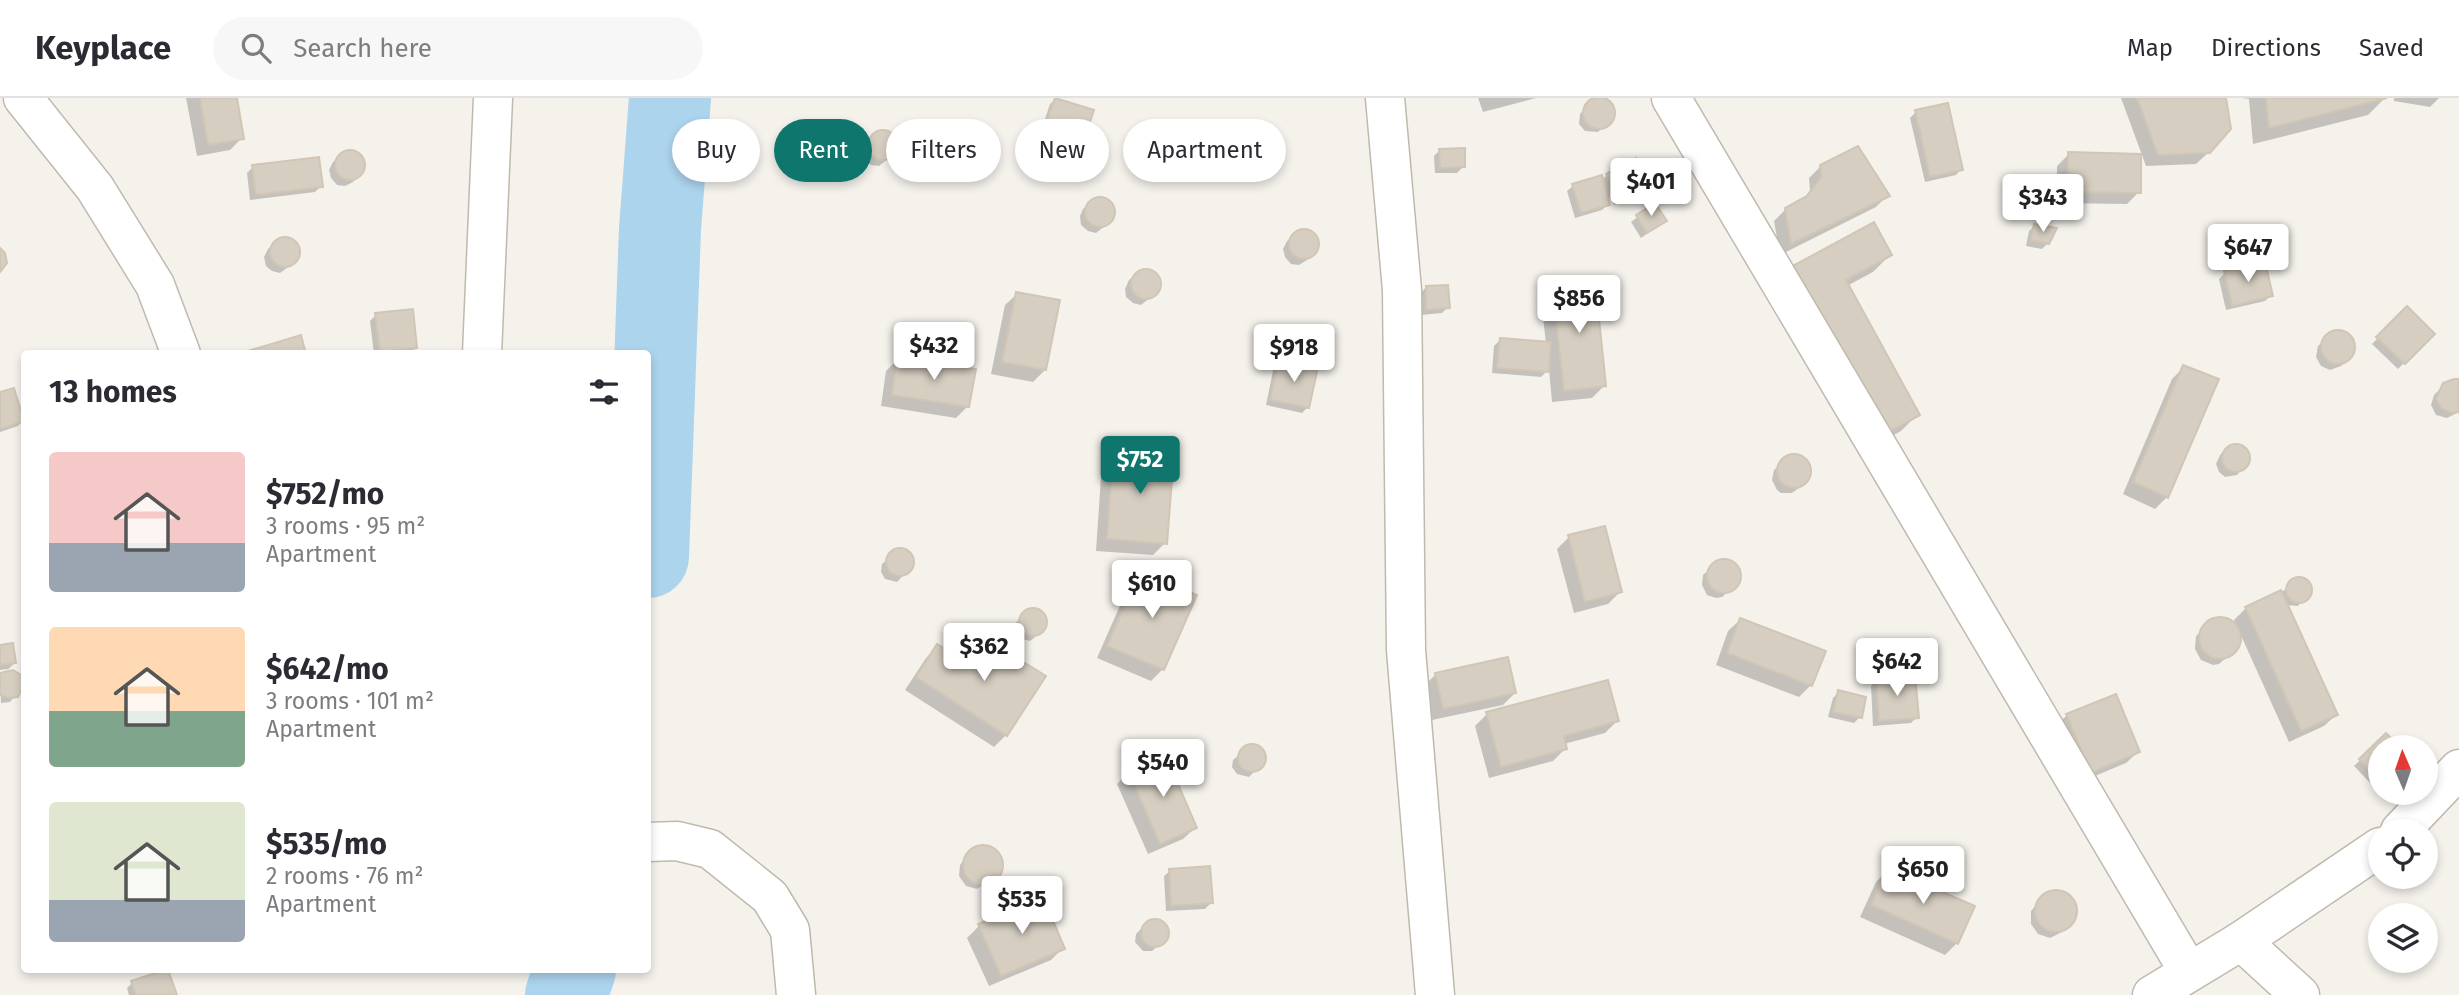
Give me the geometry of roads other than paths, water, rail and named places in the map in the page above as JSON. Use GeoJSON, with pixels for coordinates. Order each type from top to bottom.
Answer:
{"type":"FeatureCollection","features":[{"type":"Feature","properties":{"kind":"street"},"geometry":{"type":"LineString","coordinates":[[23,98],[95,188],[155,285],[179,350]]}},
{"type":"Feature","properties":{"kind":"street"},"geometry":{"type":"LineString","coordinates":[[482,350],[493,98]]}},
{"type":"Feature","properties":{"kind":"street"},"geometry":{"type":"LineString","coordinates":[[1385,98],[1402,290],[1406,650],[1435,995]]}},
{"type":"Feature","properties":{"kind":"street"},"geometry":{"type":"LineString","coordinates":[[1671,98],[2189,972]]}},
{"type":"Feature","properties":{"kind":"street"},"geometry":{"type":"LineString","coordinates":[[2411,819],[2459,769]]}},
{"type":"Feature","properties":{"kind":"street"},"geometry":{"type":"LineString","coordinates":[[651,842],[677,841],[710,849],[770,897],[790,930],[796,995]]}},
{"type":"Feature","properties":{"kind":"street"},"geometry":{"type":"LineString","coordinates":[[2152,995],[2241,941],[2368,855]]}},
{"type":"Feature","properties":{"kind":"street"},"geometry":{"type":"LineString","coordinates":[[2241,941],[2300,995]]}},
{"type":"Feature","properties":{"kind":"waterway"},"geometry":{"type":"LineString","coordinates":[[651,475],[660,229],[670,98]]}},
{"type":"Feature","properties":{"kind":"waterway"},"geometry":{"type":"LineString","coordinates":[[566,995],[574,973]]}}]}
